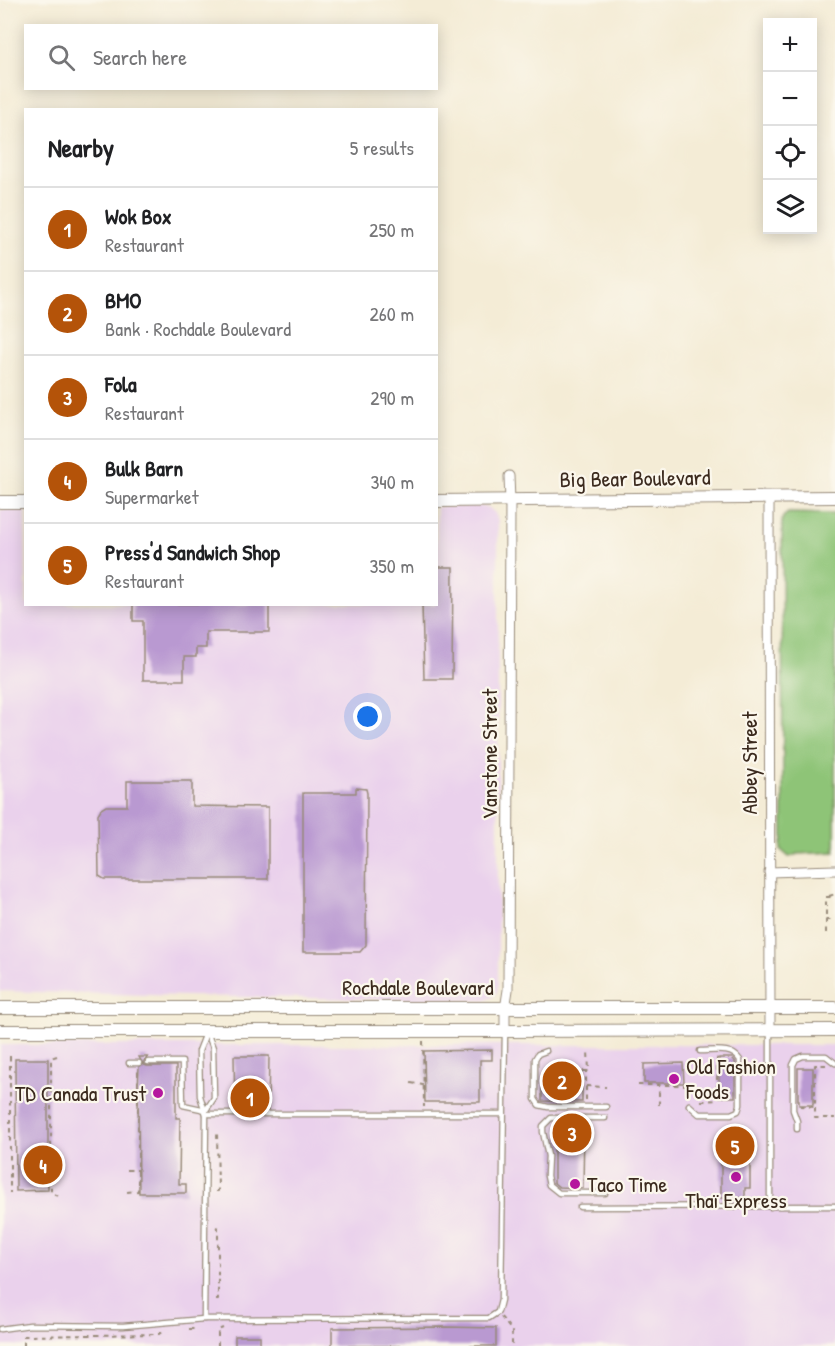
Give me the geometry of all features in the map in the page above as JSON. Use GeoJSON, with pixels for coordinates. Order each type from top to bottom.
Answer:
{"type":"FeatureCollection","features":[{"type":"Feature","properties":{"kind":"street","name":"Vanstone Street"},"geometry":{"type":"LineString","coordinates":[[505,1031],[508,990],[509,476]]}},
{"type":"Feature","properties":{"kind":"street","name":"Abbey Street"},"geometry":{"type":"LineString","coordinates":[[769,497],[770,1030]]}},
{"type":"Feature","properties":{"kind":"street","name":"Big Bear Boulevard"},"geometry":{"type":"LineString","coordinates":[[438,501],[835,497]]}},
{"type":"Feature","properties":{"kind":"street"},"geometry":{"type":"LineString","coordinates":[[0,502],[24,502]]}},
{"type":"Feature","properties":{"kind":"street"},"geometry":{"type":"LineString","coordinates":[[769,872],[835,870]]}},
{"type":"Feature","properties":{"kind":"street","name":"Rochdale Boulevard"},"geometry":{"type":"LineString","coordinates":[[0,1008],[835,1008]]}},
{"type":"Feature","properties":{"kind":"street","name":"Rochdale Boulevard"},"geometry":{"type":"LineString","coordinates":[[0,1031],[835,1030]]}},
{"type":"Feature","properties":{"kind":"lane"},"geometry":{"type":"LineString","coordinates":[[770,1030],[770,1207]]}},
{"type":"Feature","properties":{"kind":"lane"},"geometry":{"type":"LineString","coordinates":[[0,1329],[30,1325],[123,1326],[204,1319],[489,1317],[498,1312],[501,1300],[505,1031]]}},
{"type":"Feature","properties":{"kind":"lane"},"geometry":{"type":"LineString","coordinates":[[204,1319],[206,1112],[200,1096],[199,1050],[207,1032]]}},
{"type":"Feature","properties":{"kind":"lane"},"geometry":{"type":"LineString","coordinates":[[206,1112],[214,1098],[213,1048],[207,1032]]}},
{"type":"Feature","properties":{"kind":"lane"},"geometry":{"type":"LineString","coordinates":[[546,1050],[538,1054],[535,1059],[535,1098],[539,1105],[606,1107]]}},
{"type":"Feature","properties":{"kind":"lane"},"geometry":{"type":"LineString","coordinates":[[689,1105],[699,1114],[731,1114],[738,1111],[740,1105],[740,1060],[736,1054],[729,1051],[700,1051]]}},
{"type":"Feature","properties":{"kind":"lane"},"geometry":{"type":"LineString","coordinates":[[797,1129],[793,1110],[793,1065],[796,1059],[803,1056],[826,1056],[832,1064]]}},
{"type":"Feature","properties":{"kind":"lane"},"geometry":{"type":"LineString","coordinates":[[148,1062],[182,1062],[183,1105],[206,1112],[503,1114]]}},
{"type":"Feature","properties":{"kind":"lane"},"geometry":{"type":"LineString","coordinates":[[129,1063],[139,1065]]}},
{"type":"Feature","properties":{"kind":"lane"},"geometry":{"type":"LineString","coordinates":[[605,1119],[551,1118],[543,1126],[548,1156],[549,1185],[559,1192],[605,1193]]}},
{"type":"Feature","properties":{"kind":"lane"},"geometry":{"type":"LineString","coordinates":[[580,1207],[835,1206]]}},
{"type":"Feature","properties":{"kind":"path"},"geometry":{"type":"LineString","coordinates":[[826,933],[826,897],[835,895]]}},
{"type":"Feature","properties":{"kind":"path"},"geometry":{"type":"LineString","coordinates":[[826,920],[835,920]]}},
{"type":"Feature","properties":{"kind":"path"},"geometry":{"type":"LineString","coordinates":[[423,1041],[423,1105]]}},
{"type":"Feature","properties":{"kind":"path"},"geometry":{"type":"LineString","coordinates":[[586,1103],[588,1051]]}},
{"type":"Feature","properties":{"kind":"path"},"geometry":{"type":"LineString","coordinates":[[10,1056],[10,1193]]}},
{"type":"Feature","properties":{"kind":"path"},"geometry":{"type":"LineString","coordinates":[[57,1056],[51,1058],[51,1192],[58,1196]]}},
{"type":"Feature","properties":{"kind":"path"},"geometry":{"type":"LineString","coordinates":[[701,1101],[717,1100],[717,1059],[726,1057]]}},
{"type":"Feature","properties":{"kind":"path"},"geometry":{"type":"LineString","coordinates":[[832,1064],[815,1065],[815,1118],[835,1118]]}},
{"type":"Feature","properties":{"kind":"path"},"geometry":{"type":"LineString","coordinates":[[127,1192],[138,1191],[139,1065]]}},
{"type":"Feature","properties":{"kind":"path"},"geometry":{"type":"LineString","coordinates":[[549,1069],[549,1071],[586,1071]]}},
{"type":"Feature","properties":{"kind":"path"},"geometry":{"type":"LineString","coordinates":[[411,1083],[423,1085]]}},
{"type":"Feature","properties":{"kind":"path"},"geometry":{"type":"LineString","coordinates":[[638,1085],[685,1085]]}},
{"type":"Feature","properties":{"kind":"path"},"geometry":{"type":"LineString","coordinates":[[659,1085],[659,1105]]}},
{"type":"Feature","properties":{"kind":"path"},"geometry":{"type":"LineString","coordinates":[[586,1086],[606,1087]]}},
{"type":"Feature","properties":{"kind":"path"},"geometry":{"type":"LineString","coordinates":[[128,1094],[138,1093]]}},
{"type":"Feature","properties":{"kind":"path"},"geometry":{"type":"LineString","coordinates":[[796,1106],[815,1107]]}},
{"type":"Feature","properties":{"kind":"path"},"geometry":{"type":"LineString","coordinates":[[216,1191],[218,1191],[217,1131]]}},
{"type":"Feature","properties":{"kind":"path"},"geometry":{"type":"LineString","coordinates":[[127,1170],[138,1170]]}},
{"type":"Feature","properties":{"kind":"path"},"geometry":{"type":"LineString","coordinates":[[216,1227],[218,1228],[218,1300],[216,1300]]}},
{"type":"Feature","properties":{"kind":"path"},"geometry":{"type":"LineString","coordinates":[[498,1312],[512,1331],[512,1346]]}},
{"type":"Feature","properties":{"kind":"path"},"geometry":{"type":"LineString","coordinates":[[218,1346],[218,1329],[223,1327]]}},
{"type":"Feature","properties":{"kind":"shaded area"},"geometry":{"type":"Polygon","coordinates":[[[438,507],[488,507],[495,513],[498,521],[497,992],[485,1001],[0,991],[0,510],[24,509],[24,606],[438,606],[438,507]]]}},
{"type":"Feature","properties":{"kind":"shaded area"},"geometry":{"type":"Polygon","coordinates":[[[0,1045],[835,1045],[835,1346],[0,1346],[0,1045]]]}},
{"type":"Feature","properties":{"kind":"green space"},"geometry":{"type":"Polygon","coordinates":[[[788,513],[835,514],[835,852],[797,854],[789,857],[781,850],[783,839],[782,520],[788,513]]]}},
{"type":"Feature","properties":{"kind":"building"},"geometry":{"type":"Polygon","coordinates":[[[438,567],[453,567],[452,679],[424,679],[422,606],[438,606],[438,567]]]}},
{"type":"Feature","properties":{"kind":"building"},"geometry":{"type":"Polygon","coordinates":[[[133,606],[269,606],[269,632],[206,632],[206,648],[196,648],[196,657],[184,657],[184,680],[143,680],[143,621],[133,621],[133,606]]]}},
{"type":"Feature","properties":{"kind":"building"},"geometry":{"type":"Polygon","coordinates":[[[127,781],[192,781],[192,806],[268,807],[268,879],[104,879],[99,876],[98,814],[106,806],[127,806],[127,781]]]}},
{"type":"Feature","properties":{"kind":"building"},"geometry":{"type":"Polygon","coordinates":[[[356,788],[366,789],[367,793],[366,945],[360,952],[303,952],[303,793],[356,793],[356,788]]]}},
{"type":"Feature","properties":{"kind":"building"},"geometry":{"type":"Polygon","coordinates":[[[492,1050],[492,1060],[480,1060],[480,1102],[425,1102],[424,1051],[492,1050]]]}},
{"type":"Feature","properties":{"kind":"building"},"geometry":{"type":"Polygon","coordinates":[[[234,1056],[269,1056],[268,1110],[235,1110],[234,1056]]]}},
{"type":"Feature","properties":{"kind":"building"},"geometry":{"type":"Polygon","coordinates":[[[139,1057],[148,1057],[144,1061],[144,1065],[147,1066],[176,1066],[176,1118],[180,1118],[179,1184],[186,1184],[186,1193],[139,1193],[138,1090],[139,1067],[143,1064],[139,1057]]]}},
{"type":"Feature","properties":{"kind":"building"},"geometry":{"type":"Polygon","coordinates":[[[719,1058],[732,1058],[735,1061],[735,1097],[719,1097],[719,1058]]]}},
{"type":"Feature","properties":{"kind":"building"},"geometry":{"type":"Polygon","coordinates":[[[15,1059],[48,1059],[48,1190],[16,1191],[15,1059]]]}},
{"type":"Feature","properties":{"kind":"building"},"geometry":{"type":"Polygon","coordinates":[[[683,1063],[684,1083],[644,1083],[644,1064],[683,1063]]]}},
{"type":"Feature","properties":{"kind":"building"},"geometry":{"type":"Polygon","coordinates":[[[798,1068],[813,1068],[813,1105],[799,1105],[798,1068]]]}},
{"type":"Feature","properties":{"kind":"building"},"geometry":{"type":"Polygon","coordinates":[[[542,1073],[582,1073],[582,1102],[542,1101],[542,1073]]]}},
{"type":"Feature","properties":{"kind":"building"},"geometry":{"type":"Polygon","coordinates":[[[560,1127],[584,1127],[583,1188],[559,1187],[554,1183],[554,1138],[560,1138],[560,1127]]]}},
{"type":"Feature","properties":{"kind":"building"},"geometry":{"type":"Polygon","coordinates":[[[721,1137],[750,1137],[750,1188],[745,1188],[745,1198],[721,1198],[721,1137]]]}},
{"type":"Feature","properties":{"kind":"building"},"geometry":{"type":"Polygon","coordinates":[[[332,1328],[496,1328],[496,1346],[332,1346],[332,1328]]]}},
{"type":"Feature","properties":{"kind":"building"},"geometry":{"type":"Polygon","coordinates":[[[235,1336],[260,1336],[260,1346],[235,1346],[235,1336]]]}},
{"type":"Feature","properties":{"kind":"place","name":"Old Fashion Foods"},"geometry":{"type":"Point","coordinates":[674,1079]}},
{"type":"Feature","properties":{"kind":"place","name":"BMO"},"geometry":{"type":"Point","coordinates":[562,1081]}},
{"type":"Feature","properties":{"kind":"place","name":"TD Canada Trust"},"geometry":{"type":"Point","coordinates":[158,1093]}},
{"type":"Feature","properties":{"kind":"place","name":"Wok Box"},"geometry":{"type":"Point","coordinates":[250,1098]}},
{"type":"Feature","properties":{"kind":"place","name":"Fola"},"geometry":{"type":"Point","coordinates":[572,1133]}},
{"type":"Feature","properties":{"kind":"place","name":"Press'd Sandwich Shop"},"geometry":{"type":"Point","coordinates":[735,1146]}},
{"type":"Feature","properties":{"kind":"place","name":"Bulk Barn"},"geometry":{"type":"Point","coordinates":[43,1165]}},
{"type":"Feature","properties":{"kind":"place","name":"Thaï Express"},"geometry":{"type":"Point","coordinates":[736,1177]}},
{"type":"Feature","properties":{"kind":"place","name":"Taco Time"},"geometry":{"type":"Point","coordinates":[575,1184]}}]}
